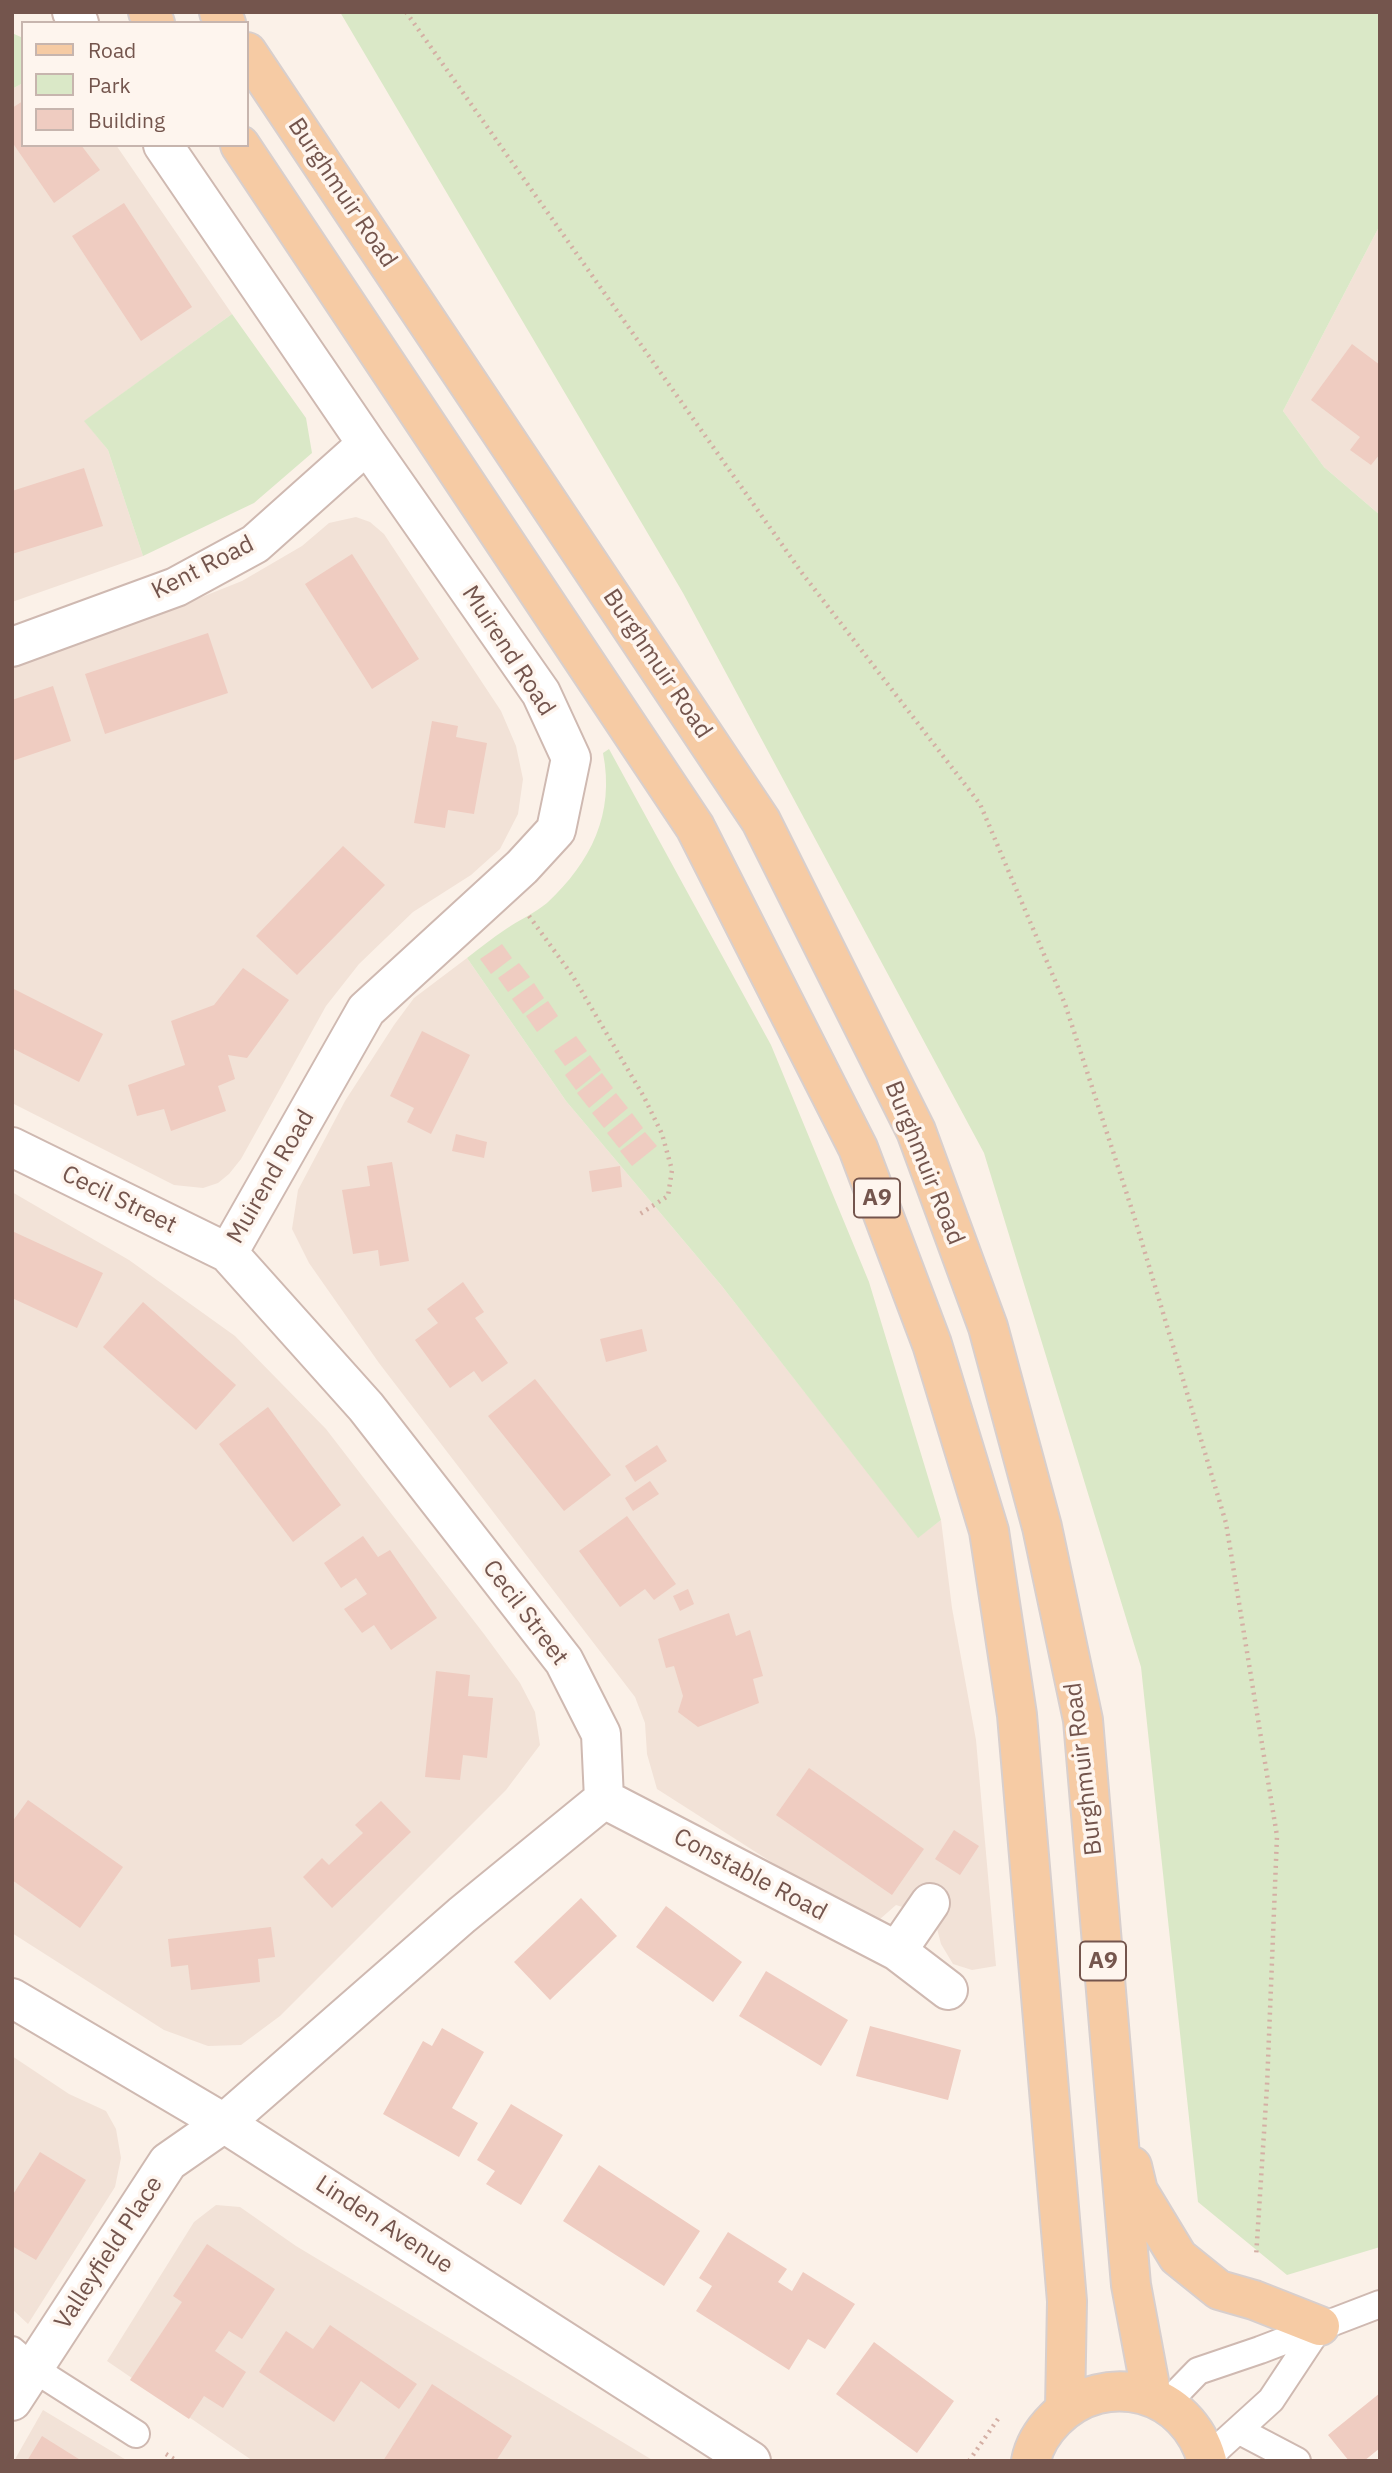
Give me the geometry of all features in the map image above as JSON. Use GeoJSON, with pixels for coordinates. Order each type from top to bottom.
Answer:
{"type":"FeatureCollection","features":[{"type":"Feature","properties":{"kind":"main road","name":"Burghmuir Road"},"geometry":{"type":"LineString","coordinates":[[248,53],[761,821],[916,1131],[988,1327],[1042,1527],[1083,1720],[1131,2285],[1159,2400]]}},
{"type":"Feature","properties":{"kind":"main road","name":"A9"},"geometry":{"type":"LineString","coordinates":[[241,147],[695,827],[858,1148],[932,1344],[989,1531],[1017,1715],[1067,2301],[1065,2409]]}},
{"type":"Feature","properties":{"kind":"main road"},"geometry":{"type":"LineString","coordinates":[[1116,2103],[1138,2191],[1178,2258],[1219,2290],[1254,2300],[1320,2326]]}},
{"type":"Feature","properties":{"kind":"main road"},"geometry":{"type":"LineString","coordinates":[[1031,2461],[1045,2429],[1065,2409],[1092,2395],[1122,2391],[1159,2400],[1187,2421],[1202,2445],[1206,2460]]}},
{"type":"Feature","properties":{"kind":"street","name":"Muirend Road"},"geometry":{"type":"LineString","coordinates":[[164,147],[541,693],[571,758],[555,830],[505,882],[366,1010],[228,1253]]}},
{"type":"Feature","properties":{"kind":"street","name":"Kent Road"},"geometry":{"type":"LineString","coordinates":[[12,647],[176,587],[255,544],[367,444]]}},
{"type":"Feature","properties":{"kind":"street","name":"Cecil Street"},"geometry":{"type":"LineString","coordinates":[[12,1147],[228,1253],[366,1407],[564,1661],[601,1734],[604,1799]]}},
{"type":"Feature","properties":{"kind":"street","name":"Constable Road"},"geometry":{"type":"LineString","coordinates":[[604,1799],[897,1951],[948,1990]]}},
{"type":"Feature","properties":{"kind":"street"},"geometry":{"type":"LineString","coordinates":[[224,2123],[462,1915],[604,1799]]}},
{"type":"Feature","properties":{"kind":"street"},"geometry":{"type":"LineString","coordinates":[[897,1951],[930,1903]]}},
{"type":"Feature","properties":{"kind":"street","name":"Linden Avenue"},"geometry":{"type":"LineString","coordinates":[[12,1998],[224,2123],[751,2461]]}},
{"type":"Feature","properties":{"kind":"street","name":"Valleyfield Place"},"geometry":{"type":"LineString","coordinates":[[12,2401],[23,2360],[168,2162],[224,2123]]}},
{"type":"Feature","properties":{"kind":"lane"},"geometry":{"type":"LineString","coordinates":[[1159,2400],[1198,2371],[1380,2304]]}},
{"type":"Feature","properties":{"kind":"lane"},"geometry":{"type":"LineString","coordinates":[[1206,2460],[1271,2400],[1320,2326]]}},
{"type":"Feature","properties":{"kind":"lane"},"geometry":{"type":"LineString","coordinates":[[23,2360],[136,2434]]}},
{"type":"Feature","properties":{"kind":"lane"},"geometry":{"type":"LineString","coordinates":[[1238,2430],[1297,2461]]}},
{"type":"Feature","properties":{"kind":"path"},"geometry":{"type":"LineString","coordinates":[[406,12],[802,573],[980,804],[1065,1004],[1134,1216],[1226,1523],[1277,1836],[1267,2086],[1254,2300]]}},
{"type":"Feature","properties":{"kind":"path"},"geometry":{"type":"LineString","coordinates":[[505,882],[572,975],[644,1097],[662,1134],[672,1170],[668,1196],[640,1214]]}},
{"type":"Feature","properties":{"kind":"shaded area"},"geometry":{"type":"Polygon","coordinates":[[[21,84],[21,147],[117,147],[232,314],[85,421],[108,450],[143,556],[12,602],[12,89],[21,84]]]}},
{"type":"Feature","properties":{"kind":"shaded area"},"geometry":{"type":"Polygon","coordinates":[[[1380,225],[1380,515],[1324,467],[1283,411],[1380,225]]]}},
{"type":"Feature","properties":{"kind":"shaded area"},"geometry":{"type":"Polygon","coordinates":[[[356,517],[370,522],[384,534],[501,711],[516,746],[523,779],[518,814],[500,849],[471,875],[413,912],[359,964],[326,1006],[241,1159],[229,1174],[218,1183],[203,1188],[174,1185],[12,1103],[12,664],[147,619],[242,581],[302,546],[329,523],[356,517]]]}},
{"type":"Feature","properties":{"kind":"shaded area"},"geometry":{"type":"Polygon","coordinates":[[[467,958],[566,1101],[721,1285],[918,1537],[941,1520],[952,1608],[976,1740],[996,1966],[972,1970],[953,1964],[941,1944],[934,1917],[896,1905],[879,1920],[856,1916],[657,1789],[647,1754],[645,1723],[635,1697],[379,1363],[309,1263],[292,1229],[298,1190],[345,1101],[394,1025],[414,998],[467,958]]]}},
{"type":"Feature","properties":{"kind":"shaded area"},"geometry":{"type":"Polygon","coordinates":[[[12,1192],[129,1260],[235,1336],[326,1429],[484,1634],[520,1683],[535,1712],[540,1745],[506,1790],[280,2016],[241,2045],[208,2046],[164,2030],[12,1933],[12,1192]]]}},
{"type":"Feature","properties":{"kind":"shaded area"},"geometry":{"type":"Polygon","coordinates":[[[12,2056],[69,2094],[106,2111],[116,2129],[121,2158],[115,2187],[28,2324],[12,2309],[12,2056]]]}},
{"type":"Feature","properties":{"kind":"shaded area"},"geometry":{"type":"Polygon","coordinates":[[[216,2205],[240,2207],[296,2246],[654,2461],[253,2461],[107,2361],[194,2222],[216,2205]]]}},
{"type":"Feature","properties":{"kind":"shaded area"},"geometry":{"type":"Polygon","coordinates":[[[43,2410],[128,2461],[14,2461],[43,2410]]]}},
{"type":"Feature","properties":{"kind":"green space"},"geometry":{"type":"Polygon","coordinates":[[[340,12],[1380,12],[1380,225],[1283,411],[1324,467],[1380,515],[1380,2247],[1287,2275],[1198,2202],[1141,1667],[984,1153],[683,593],[340,12]]]}},
{"type":"Feature","properties":{"kind":"green space"},"geometry":{"type":"Polygon","coordinates":[[[12,33],[21,37],[21,84],[12,89],[12,33]]]}},
{"type":"Feature","properties":{"kind":"green space"},"geometry":{"type":"Polygon","coordinates":[[[232,314],[306,418],[312,453],[254,503],[143,556],[108,450],[84,421],[232,314]]]}},
{"type":"Feature","properties":{"kind":"green space"},"geometry":{"type":"Polygon","coordinates":[[[609,749],[771,1045],[869,1282],[941,1520],[918,1538],[721,1285],[566,1101],[467,958],[501,932],[547,903],[576,871],[596,836],[602,816],[606,796],[603,753],[609,749]]]}},
{"type":"Feature","properties":{"kind":"building"},"geometry":{"type":"Polygon","coordinates":[[[21,102],[21,147],[83,147],[100,170],[54,203],[12,142],[12,108],[21,102]]]}},
{"type":"Feature","properties":{"kind":"building"},"geometry":{"type":"Polygon","coordinates":[[[124,203],[192,307],[141,341],[72,236],[124,203]]]}},
{"type":"Feature","properties":{"kind":"building"},"geometry":{"type":"Polygon","coordinates":[[[1352,344],[1380,365],[1380,454],[1371,465],[1350,450],[1360,437],[1311,400],[1352,344]]]}},
{"type":"Feature","properties":{"kind":"building"},"geometry":{"type":"Polygon","coordinates":[[[84,468],[103,526],[12,554],[12,491],[84,468]]]}},
{"type":"Feature","properties":{"kind":"building"},"geometry":{"type":"Polygon","coordinates":[[[352,554],[419,659],[372,689],[305,584],[352,554]]]}},
{"type":"Feature","properties":{"kind":"building"},"geometry":{"type":"Polygon","coordinates":[[[208,633],[228,693],[105,734],[85,674],[208,633]]]}},
{"type":"Feature","properties":{"kind":"building"},"geometry":{"type":"Polygon","coordinates":[[[53,686],[71,741],[12,761],[12,700],[53,686]]]}},
{"type":"Feature","properties":{"kind":"building"},"geometry":{"type":"Polygon","coordinates":[[[432,721],[458,726],[456,737],[487,743],[474,814],[448,810],[445,828],[414,823],[432,721]]]}},
{"type":"Feature","properties":{"kind":"building"},"geometry":{"type":"Polygon","coordinates":[[[343,846],[385,885],[297,975],[256,936],[343,846]]]}},
{"type":"Feature","properties":{"kind":"building"},"geometry":{"type":"Polygon","coordinates":[[[502,944],[512,958],[491,974],[480,959],[502,944]]]}},
{"type":"Feature","properties":{"kind":"building"},"geometry":{"type":"Polygon","coordinates":[[[519,963],[530,977],[508,992],[498,978],[519,963]]]}},
{"type":"Feature","properties":{"kind":"building"},"geometry":{"type":"Polygon","coordinates":[[[243,968],[289,1000],[247,1058],[228,1055],[235,1079],[218,1086],[226,1111],[171,1131],[164,1109],[137,1116],[128,1085],[185,1065],[171,1021],[214,1005],[243,968]]]}},
{"type":"Feature","properties":{"kind":"building"},"geometry":{"type":"Polygon","coordinates":[[[534,983],[544,998],[523,1014],[512,999],[534,983]]]}},
{"type":"Feature","properties":{"kind":"building"},"geometry":{"type":"Polygon","coordinates":[[[12,988],[103,1034],[79,1082],[12,1048],[12,988]]]}},
{"type":"Feature","properties":{"kind":"building"},"geometry":{"type":"Polygon","coordinates":[[[548,1001],[558,1016],[537,1032],[526,1016],[548,1001]]]}},
{"type":"Feature","properties":{"kind":"building"},"geometry":{"type":"Polygon","coordinates":[[[422,1031],[470,1055],[431,1134],[407,1122],[414,1108],[390,1096],[422,1031]]]}},
{"type":"Feature","properties":{"kind":"building"},"geometry":{"type":"Polygon","coordinates":[[[576,1036],[587,1051],[565,1066],[554,1051],[576,1036]]]}},
{"type":"Feature","properties":{"kind":"building"},"geometry":{"type":"Polygon","coordinates":[[[590,1055],[601,1070],[576,1090],[565,1075],[590,1055]]]}},
{"type":"Feature","properties":{"kind":"building"},"geometry":{"type":"Polygon","coordinates":[[[602,1073],[613,1088],[589,1108],[577,1093],[602,1073]]]}},
{"type":"Feature","properties":{"kind":"building"},"geometry":{"type":"Polygon","coordinates":[[[616,1093],[628,1108],[604,1128],[592,1113],[616,1093]]]}},
{"type":"Feature","properties":{"kind":"building"},"geometry":{"type":"Polygon","coordinates":[[[632,1113],[643,1128],[619,1148],[607,1133],[632,1113]]]}},
{"type":"Feature","properties":{"kind":"building"},"geometry":{"type":"Polygon","coordinates":[[[645,1132],[657,1146],[632,1166],[620,1151],[645,1132]]]}},
{"type":"Feature","properties":{"kind":"building"},"geometry":{"type":"Polygon","coordinates":[[[456,1134],[487,1142],[484,1158],[452,1151],[456,1134]]]}},
{"type":"Feature","properties":{"kind":"building"},"geometry":{"type":"Polygon","coordinates":[[[392,1162],[409,1261],[380,1266],[378,1250],[353,1254],[342,1190],[370,1186],[367,1166],[392,1162]]]}},
{"type":"Feature","properties":{"kind":"building"},"geometry":{"type":"Polygon","coordinates":[[[620,1166],[622,1187],[592,1192],[589,1171],[620,1166]]]}},
{"type":"Feature","properties":{"kind":"building"},"geometry":{"type":"Polygon","coordinates":[[[12,1231],[103,1273],[77,1328],[12,1298],[12,1231]]]}},
{"type":"Feature","properties":{"kind":"building"},"geometry":{"type":"Polygon","coordinates":[[[463,1282],[484,1312],[475,1318],[508,1363],[482,1382],[474,1371],[450,1388],[415,1340],[438,1323],[427,1309],[463,1282]]]}},
{"type":"Feature","properties":{"kind":"building"},"geometry":{"type":"Polygon","coordinates":[[[143,1302],[236,1385],[196,1430],[103,1347],[143,1302]]]}},
{"type":"Feature","properties":{"kind":"building"},"geometry":{"type":"Polygon","coordinates":[[[642,1329],[647,1351],[606,1362],[600,1339],[642,1329]]]}},
{"type":"Feature","properties":{"kind":"building"},"geometry":{"type":"Polygon","coordinates":[[[535,1379],[611,1475],[564,1511],[488,1416],[535,1379]]]}},
{"type":"Feature","properties":{"kind":"building"},"geometry":{"type":"Polygon","coordinates":[[[268,1407],[341,1505],[293,1542],[219,1444],[268,1407]]]}},
{"type":"Feature","properties":{"kind":"building"},"geometry":{"type":"Polygon","coordinates":[[[657,1445],[667,1461],[635,1482],[625,1466],[657,1445]]]}},
{"type":"Feature","properties":{"kind":"building"},"geometry":{"type":"Polygon","coordinates":[[[650,1481],[659,1494],[633,1511],[625,1498],[650,1481]]]}},
{"type":"Feature","properties":{"kind":"building"},"geometry":{"type":"Polygon","coordinates":[[[627,1516],[676,1584],[654,1600],[645,1589],[620,1607],[579,1551],[627,1516]]]}},
{"type":"Feature","properties":{"kind":"building"},"geometry":{"type":"Polygon","coordinates":[[[363,1536],[378,1557],[390,1550],[437,1618],[391,1650],[374,1625],[362,1633],[344,1609],[367,1594],[356,1578],[341,1588],[324,1563],[363,1536]]]}},
{"type":"Feature","properties":{"kind":"building"},"geometry":{"type":"Polygon","coordinates":[[[688,1589],[694,1604],[680,1611],[673,1596],[688,1589]]]}},
{"type":"Feature","properties":{"kind":"building"},"geometry":{"type":"Polygon","coordinates":[[[729,1613],[736,1636],[750,1630],[763,1676],[753,1679],[759,1703],[698,1727],[678,1712],[683,1696],[674,1666],[666,1668],[658,1639],[729,1613]]]}},
{"type":"Feature","properties":{"kind":"building"},"geometry":{"type":"Polygon","coordinates":[[[436,1671],[470,1675],[468,1696],[493,1698],[487,1758],[463,1755],[460,1780],[425,1777],[436,1671]]]}},
{"type":"Feature","properties":{"kind":"building"},"geometry":{"type":"Polygon","coordinates":[[[809,1768],[924,1849],[892,1895],[776,1815],[809,1768]]]}},
{"type":"Feature","properties":{"kind":"building"},"geometry":{"type":"Polygon","coordinates":[[[28,1800],[123,1867],[80,1928],[12,1880],[12,1822],[28,1800]]]}},
{"type":"Feature","properties":{"kind":"building"},"geometry":{"type":"Polygon","coordinates":[[[381,1801],[411,1832],[332,1908],[303,1877],[322,1858],[329,1865],[363,1833],[355,1825],[381,1801]]]}},
{"type":"Feature","properties":{"kind":"building"},"geometry":{"type":"Polygon","coordinates":[[[954,1830],[979,1846],[960,1875],[935,1859],[954,1830]]]}},
{"type":"Feature","properties":{"kind":"building"},"geometry":{"type":"Polygon","coordinates":[[[581,1898],[617,1936],[550,2000],[514,1962],[581,1898]]]}},
{"type":"Feature","properties":{"kind":"building"},"geometry":{"type":"Polygon","coordinates":[[[666,1906],[742,1962],[713,2002],[636,1947],[666,1906]]]}},
{"type":"Feature","properties":{"kind":"building"},"geometry":{"type":"Polygon","coordinates":[[[271,1927],[275,1957],[258,1959],[260,1982],[191,1990],[188,1965],[171,1967],[168,1939],[271,1927]]]}},
{"type":"Feature","properties":{"kind":"building"},"geometry":{"type":"Polygon","coordinates":[[[766,1971],[848,2020],[821,2066],[739,2016],[766,1971]]]}},
{"type":"Feature","properties":{"kind":"building"},"geometry":{"type":"Polygon","coordinates":[[[870,2026],[961,2050],[948,2100],[856,2076],[870,2026]]]}},
{"type":"Feature","properties":{"kind":"building"},"geometry":{"type":"Polygon","coordinates":[[[442,2028],[484,2052],[452,2108],[478,2123],[459,2157],[383,2114],[423,2041],[432,2046],[442,2028]]]}},
{"type":"Feature","properties":{"kind":"building"},"geometry":{"type":"Polygon","coordinates":[[[511,2104],[563,2135],[521,2205],[486,2184],[495,2171],[477,2160],[511,2104]]]}},
{"type":"Feature","properties":{"kind":"building"},"geometry":{"type":"Polygon","coordinates":[[[40,2152],[86,2180],[36,2260],[12,2246],[12,2196],[40,2152]]]}},
{"type":"Feature","properties":{"kind":"building"},"geometry":{"type":"Polygon","coordinates":[[[599,2165],[700,2231],[664,2286],[563,2221],[599,2165]]]}},
{"type":"Feature","properties":{"kind":"building"},"geometry":{"type":"Polygon","coordinates":[[[728,2232],[787,2269],[778,2282],[792,2291],[803,2272],[855,2304],[825,2349],[808,2339],[789,2370],[696,2311],[712,2286],[699,2278],[728,2232]]]}},
{"type":"Feature","properties":{"kind":"building"},"geometry":{"type":"Polygon","coordinates":[[[207,2244],[275,2289],[242,2339],[229,2331],[215,2351],[246,2372],[223,2408],[204,2396],[189,2419],[130,2380],[182,2302],[173,2296],[207,2244]]]}},
{"type":"Feature","properties":{"kind":"building"},"geometry":{"type":"Polygon","coordinates":[[[330,2325],[417,2384],[399,2409],[361,2381],[334,2422],[259,2372],[286,2331],[313,2349],[330,2325]]]}},
{"type":"Feature","properties":{"kind":"building"},"geometry":{"type":"Polygon","coordinates":[[[874,2342],[954,2401],[917,2453],[836,2394],[874,2342]]]}},
{"type":"Feature","properties":{"kind":"building"},"geometry":{"type":"Polygon","coordinates":[[[432,2384],[512,2436],[496,2461],[383,2461],[432,2384]]]}},
{"type":"Feature","properties":{"kind":"building"},"geometry":{"type":"Polygon","coordinates":[[[1380,2393],[1380,2448],[1364,2461],[1349,2461],[1328,2435],[1380,2393]]]}},
{"type":"Feature","properties":{"kind":"building"},"geometry":{"type":"Polygon","coordinates":[[[42,2436],[82,2461],[27,2461],[42,2436]]]}}]}
